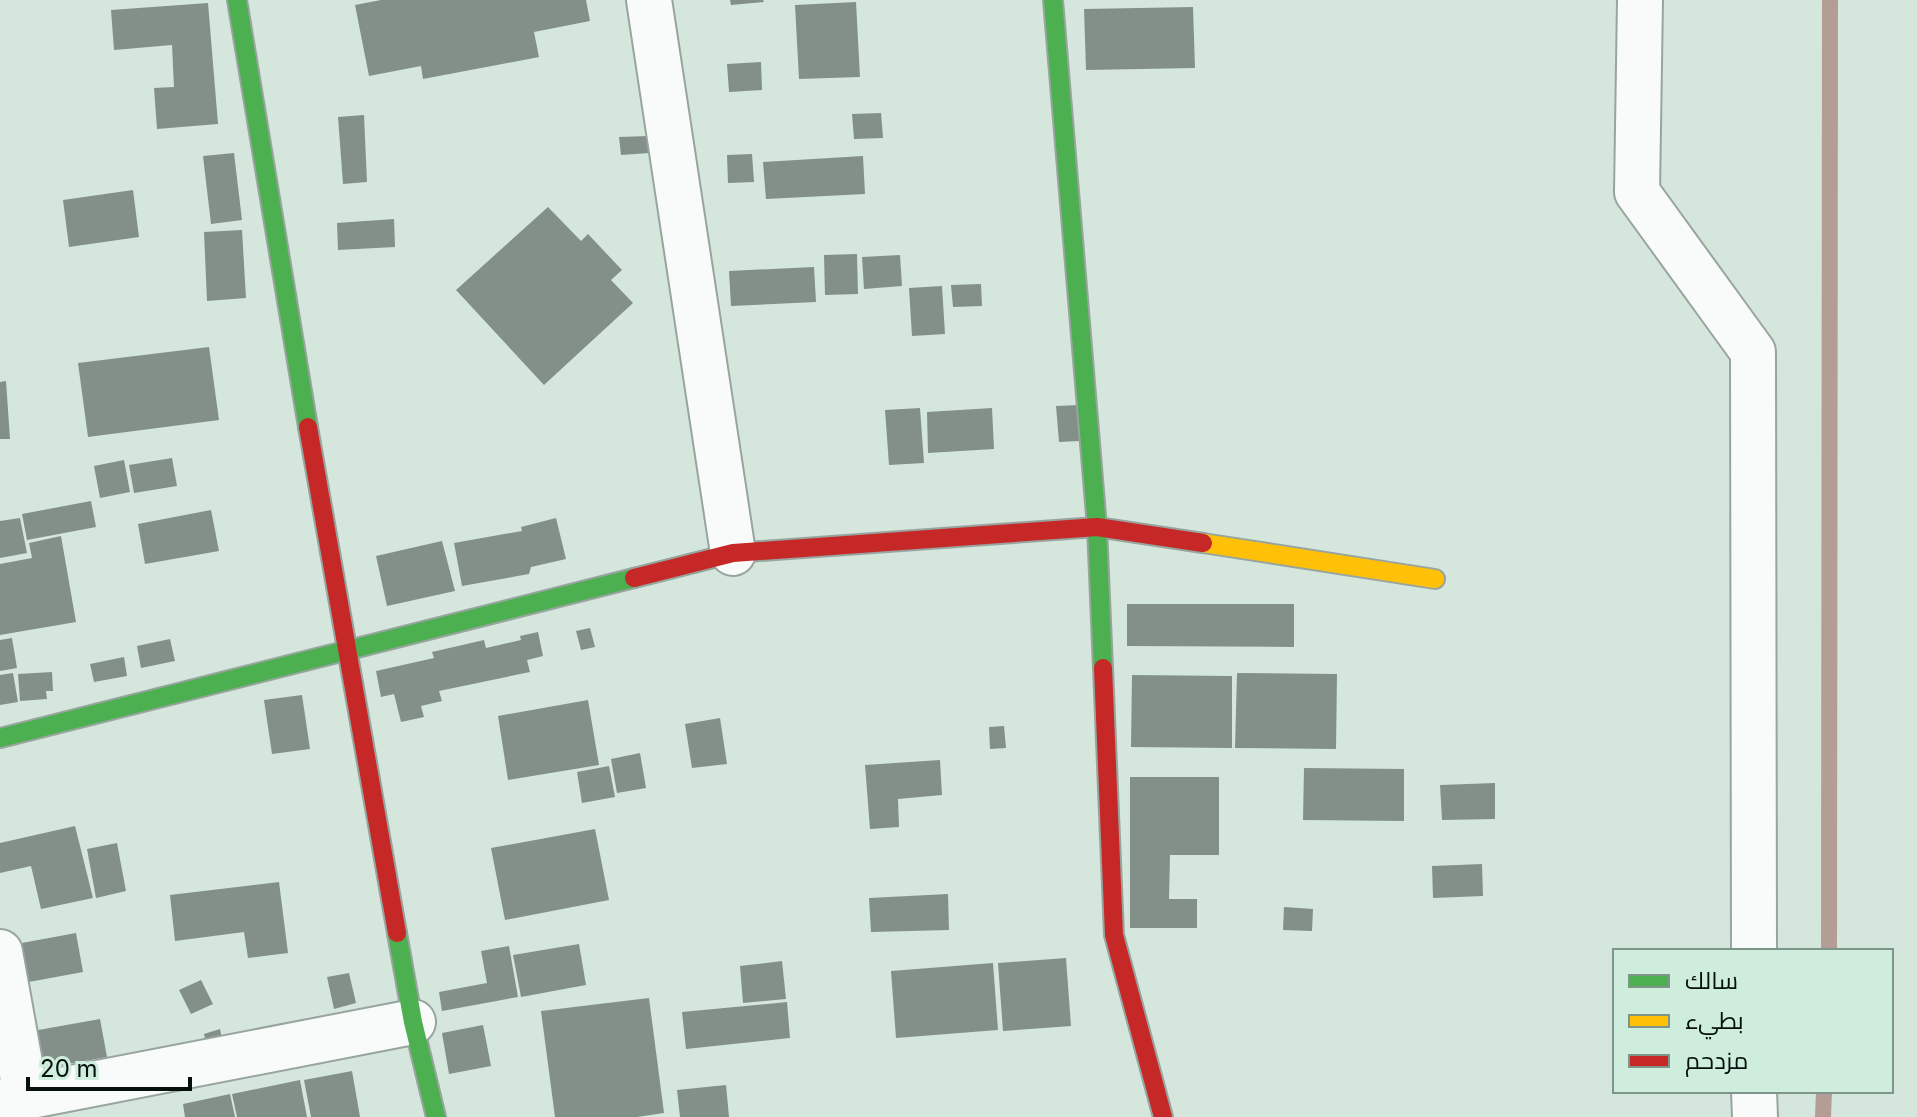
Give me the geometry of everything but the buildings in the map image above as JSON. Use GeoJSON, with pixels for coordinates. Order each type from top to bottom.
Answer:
{"type":"FeatureCollection","features":[{"type":"Feature","properties":{"kind":"street"},"geometry":{"type":"LineString","coordinates":[[237,0],[345,649],[413,1022],[436,1117]]}},
{"type":"Feature","properties":{"kind":"street"},"geometry":{"type":"LineString","coordinates":[[649,0],[733,553]]}},
{"type":"Feature","properties":{"kind":"street"},"geometry":{"type":"LineString","coordinates":[[1053,0],[1097,527],[1114,935],[1163,1117]]}},
{"type":"Feature","properties":{"kind":"street"},"geometry":{"type":"LineString","coordinates":[[1640,0],[1637,192],[1753,352],[1754,949]]}},
{"type":"Feature","properties":{"kind":"street"},"geometry":{"type":"LineString","coordinates":[[0,738],[733,553],[1097,527],[1435,579]]}},
{"type":"Feature","properties":{"kind":"street"},"geometry":{"type":"LineString","coordinates":[[0,952],[7,1104],[413,1022]]}},
{"type":"Feature","properties":{"kind":"street"},"geometry":{"type":"LineString","coordinates":[[1754,1093],[1755,1117]]}},
{"type":"Feature","properties":{"kind":"waterway"},"geometry":{"type":"LineString","coordinates":[[1829,949],[1830,0]]}},
{"type":"Feature","properties":{"kind":"waterway"},"geometry":{"type":"LineString","coordinates":[[1823,1117],[1824,1093]]}},
{"type":"Feature","properties":{"kind":"traffic: fast"},"geometry":{"type":"LineString","coordinates":[[237,0],[308,427]]}},
{"type":"Feature","properties":{"kind":"traffic: fast"},"geometry":{"type":"LineString","coordinates":[[1053,0],[1097,527],[1103,668]]}},
{"type":"Feature","properties":{"kind":"traffic: fast"},"geometry":{"type":"LineString","coordinates":[[0,738],[634,578]]}},
{"type":"Feature","properties":{"kind":"traffic: fast"},"geometry":{"type":"LineString","coordinates":[[397,933],[413,1022],[436,1117]]}},
{"type":"Feature","properties":{"kind":"traffic: slow"},"geometry":{"type":"LineString","coordinates":[[1203,543],[1435,579]]}},
{"type":"Feature","properties":{"kind":"traffic: jam"},"geometry":{"type":"LineString","coordinates":[[308,427],[397,933]]}},
{"type":"Feature","properties":{"kind":"traffic: jam"},"geometry":{"type":"LineString","coordinates":[[634,578],[733,553],[1097,527],[1203,543]]}},
{"type":"Feature","properties":{"kind":"traffic: jam"},"geometry":{"type":"LineString","coordinates":[[1103,668],[1114,935],[1163,1117]]}}]}
